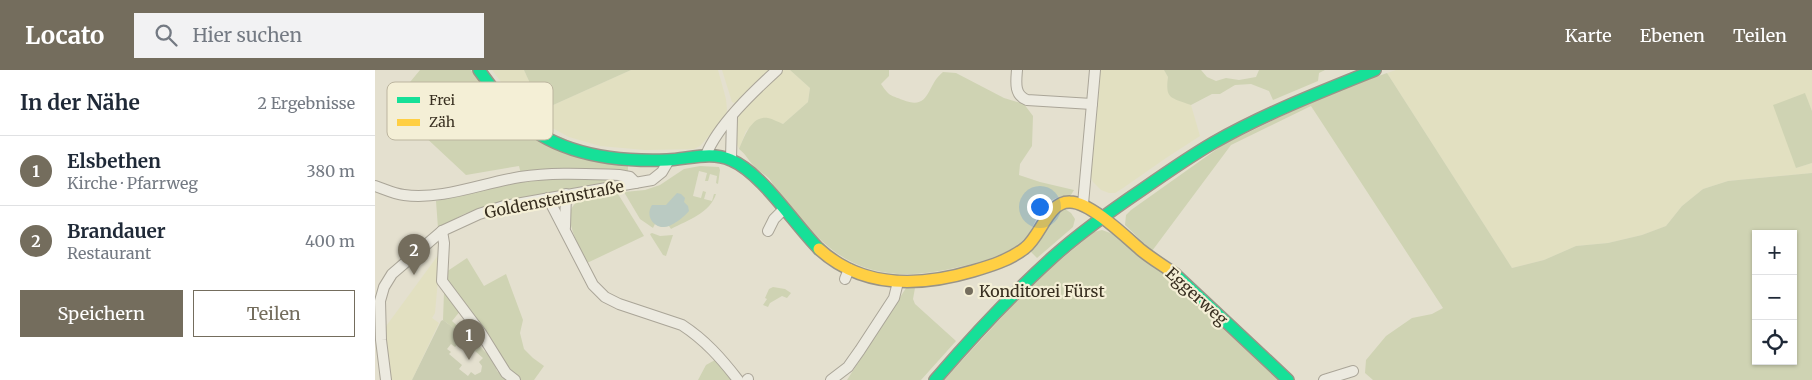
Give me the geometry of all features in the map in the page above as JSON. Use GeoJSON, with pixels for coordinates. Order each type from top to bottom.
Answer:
{"type":"FeatureCollection","features":[{"type":"Feature","properties":{"kind":"street","name":"Goldensteinstraße"},"geometry":{"type":"LineString","coordinates":[[479,70],[488,82]]}},
{"type":"Feature","properties":{"kind":"street"},"geometry":{"type":"LineString","coordinates":[[706,155],[710,145],[745,100],[777,70]]}},
{"type":"Feature","properties":{"kind":"street"},"geometry":{"type":"LineString","coordinates":[[1017,70],[1016,87],[1021,98],[1092,104]]}},
{"type":"Feature","properties":{"kind":"street"},"geometry":{"type":"LineString","coordinates":[[732,116],[731,159],[743,167],[784,209],[813,249],[834,260],[847,274],[879,280],[923,282],[944,278],[1010,257],[1033,241],[1052,209],[1060,203],[1083,204],[1083,186],[1095,70]]}},
{"type":"Feature","properties":{"kind":"street"},"geometry":{"type":"LineString","coordinates":[[935,380],[1028,280],[1061,250],[1101,218],[1167,172],[1235,131],[1319,92],[1375,70]]}},
{"type":"Feature","properties":{"kind":"street","name":"Goldensteinstraße"},"geometry":{"type":"LineString","coordinates":[[552,140],[574,150],[600,157],[669,160],[706,155],[731,159]]}},
{"type":"Feature","properties":{"kind":"street","name":"Goldensteinstraße"},"geometry":{"type":"LineString","coordinates":[[386,380],[381,340],[380,301],[384,287],[392,274],[442,231],[479,214],[503,206],[652,180],[662,172],[669,160]]}},
{"type":"Feature","properties":{"kind":"street","name":"Goldensteinstraße"},"geometry":{"type":"LineString","coordinates":[[375,186],[402,195],[419,196],[543,174],[619,175],[630,177],[636,183]]}},
{"type":"Feature","properties":{"kind":"street"},"geometry":{"type":"LineString","coordinates":[[565,228],[566,194]]}},
{"type":"Feature","properties":{"kind":"street"},"geometry":{"type":"LineString","coordinates":[[548,198],[593,285],[605,297],[619,304],[681,325],[710,346],[744,380]]}},
{"type":"Feature","properties":{"kind":"street","name":"Eggerweg"},"geometry":{"type":"LineString","coordinates":[[1083,204],[1120,230],[1141,249],[1180,278],[1288,380]]}},
{"type":"Feature","properties":{"kind":"street"},"geometry":{"type":"LineString","coordinates":[[768,231],[774,219],[784,209]]}},
{"type":"Feature","properties":{"kind":"street"},"geometry":{"type":"LineString","coordinates":[[442,231],[442,281],[481,333],[506,373],[515,380]]}},
{"type":"Feature","properties":{"kind":"street"},"geometry":{"type":"LineString","coordinates":[[831,380],[848,368],[894,298],[898,282]]}},
{"type":"Feature","properties":{"kind":"street"},"geometry":{"type":"LineString","coordinates":[[1323,380],[1353,371]]}},
{"type":"Feature","properties":{"kind":"shaded area"},"geometry":{"type":"Polygon","coordinates":[[[492,70],[524,70],[529,82],[501,82],[492,70]]]}},
{"type":"Feature","properties":{"kind":"shaded area"},"geometry":{"type":"Polygon","coordinates":[[[631,70],[718,70],[726,99],[727,110],[725,118],[700,146],[694,149],[645,150],[600,146],[569,137],[553,128],[553,105],[631,70]]]}},
{"type":"Feature","properties":{"kind":"shaded area"},"geometry":{"type":"Polygon","coordinates":[[[722,70],[772,70],[735,103],[732,102],[722,70]]]}},
{"type":"Feature","properties":{"kind":"shaded area"},"geometry":{"type":"Polygon","coordinates":[[[783,70],[790,70],[810,88],[808,102],[783,124],[766,118],[759,120],[746,131],[739,149],[734,138],[734,127],[740,113],[751,98],[783,70]]]}},
{"type":"Feature","properties":{"kind":"shaded area"},"geometry":{"type":"Polygon","coordinates":[[[1100,70],[1164,70],[1168,77],[1170,96],[1191,105],[1200,136],[1115,193],[1101,190],[1093,182],[1090,175],[1100,70]]]}},
{"type":"Feature","properties":{"kind":"shaded area"},"geometry":{"type":"Polygon","coordinates":[[[1396,70],[1812,70],[1812,111],[1805,94],[1796,168],[1812,163],[1812,173],[1728,181],[1703,189],[1682,206],[1666,226],[1642,235],[1608,243],[1576,246],[1544,260],[1512,268],[1387,73],[1396,70]]]}},
{"type":"Feature","properties":{"kind":"shaded area"},"geometry":{"type":"Polygon","coordinates":[[[677,193],[685,198],[684,202],[688,206],[689,211],[680,220],[669,226],[660,227],[656,225],[649,214],[652,205],[666,205],[677,193]]]}},
{"type":"Feature","properties":{"kind":"shaded area"},"geometry":{"type":"Polygon","coordinates":[[[439,254],[435,313],[432,318],[439,323],[412,380],[391,380],[384,329],[439,254]]]}},
{"type":"Feature","properties":{"kind":"green space"},"geometry":{"type":"Polygon","coordinates":[[[420,70],[471,70],[480,82],[410,82],[420,70]]]}},
{"type":"Feature","properties":{"kind":"green space"},"geometry":{"type":"Polygon","coordinates":[[[524,70],[631,70],[553,105],[553,82],[529,82],[524,70]]]}},
{"type":"Feature","properties":{"kind":"green space"},"geometry":{"type":"Polygon","coordinates":[[[790,70],[889,70],[889,76],[881,84],[892,96],[912,102],[919,102],[923,99],[943,72],[956,73],[1004,98],[1024,104],[1033,116],[1032,146],[1020,164],[1019,175],[1074,190],[1071,195],[1049,202],[1043,208],[1025,239],[1002,254],[987,260],[937,272],[919,274],[885,273],[853,263],[838,254],[816,235],[769,178],[756,168],[739,149],[749,128],[757,120],[768,118],[783,124],[808,102],[810,88],[790,70]]]}},
{"type":"Feature","properties":{"kind":"green space"},"geometry":{"type":"Polygon","coordinates":[[[1164,70],[1201,70],[1207,77],[1216,81],[1226,78],[1239,80],[1256,77],[1259,70],[1325,70],[1319,73],[1318,81],[1273,100],[1269,91],[1251,84],[1235,85],[1220,94],[1212,94],[1191,105],[1171,97],[1167,84],[1168,77],[1164,70]]]}},
{"type":"Feature","properties":{"kind":"green space"},"geometry":{"type":"Polygon","coordinates":[[[1387,73],[1512,268],[1544,260],[1576,246],[1608,243],[1642,235],[1666,226],[1682,206],[1703,189],[1728,181],[1812,173],[1812,380],[1373,380],[1365,373],[1366,360],[1386,336],[1412,318],[1432,314],[1443,308],[1311,106],[1231,145],[1152,251],[1125,225],[1126,215],[1131,210],[1224,144],[1330,93],[1387,73]]]}},
{"type":"Feature","properties":{"kind":"green space"},"geometry":{"type":"Polygon","coordinates":[[[1805,93],[1812,111],[1812,163],[1796,168],[1773,105],[1805,93]]]}},
{"type":"Feature","properties":{"kind":"green space"},"geometry":{"type":"Polygon","coordinates":[[[553,134],[628,166],[628,172],[521,174],[519,166],[466,175],[428,140],[553,140],[553,134]]]}},
{"type":"Feature","properties":{"kind":"green space"},"geometry":{"type":"Polygon","coordinates":[[[700,166],[719,167],[718,184],[716,183],[717,176],[710,174],[708,181],[705,181],[707,173],[699,171],[693,196],[701,198],[703,191],[706,192],[704,199],[712,201],[714,194],[716,194],[713,201],[698,215],[671,229],[669,226],[661,227],[655,224],[653,228],[640,219],[624,192],[645,190],[660,185],[684,169],[700,166]]]}},
{"type":"Feature","properties":{"kind":"green space"},"geometry":{"type":"Polygon","coordinates":[[[522,179],[624,179],[501,201],[464,214],[438,228],[436,201],[522,179]]]}},
{"type":"Feature","properties":{"kind":"green space"},"geometry":{"type":"Polygon","coordinates":[[[618,194],[644,236],[587,263],[572,230],[570,213],[573,205],[584,199],[618,194]]]}},
{"type":"Feature","properties":{"kind":"green space"},"geometry":{"type":"Polygon","coordinates":[[[1065,209],[1075,219],[1073,227],[1037,258],[1030,251],[1057,212],[1065,209]]]}},
{"type":"Feature","properties":{"kind":"green space"},"geometry":{"type":"Polygon","coordinates":[[[1102,230],[1113,234],[1174,280],[1280,380],[944,380],[1035,281],[1094,232],[1102,230]]]}},
{"type":"Feature","properties":{"kind":"green space"},"geometry":{"type":"Polygon","coordinates":[[[650,234],[660,236],[673,235],[666,256],[663,255],[651,236],[650,234]]]}},
{"type":"Feature","properties":{"kind":"green space"},"geometry":{"type":"Polygon","coordinates":[[[467,258],[484,286],[506,274],[523,320],[520,333],[524,349],[544,366],[534,380],[520,380],[506,367],[450,288],[446,272],[467,258]]]}},
{"type":"Feature","properties":{"kind":"green space"},"geometry":{"type":"Polygon","coordinates":[[[773,287],[785,289],[791,293],[787,298],[782,296],[770,303],[768,307],[763,305],[767,299],[765,298],[769,289],[773,287]]]}},
{"type":"Feature","properties":{"kind":"green space"},"geometry":{"type":"Polygon","coordinates":[[[906,288],[915,288],[913,299],[915,304],[956,341],[921,380],[847,380],[906,288]]]}},
{"type":"Feature","properties":{"kind":"green space"},"geometry":{"type":"Polygon","coordinates":[[[444,292],[461,310],[452,321],[489,355],[443,320],[444,292]]]}},
{"type":"Feature","properties":{"kind":"green space"},"geometry":{"type":"Polygon","coordinates":[[[443,320],[489,355],[497,371],[507,380],[412,380],[443,320]],[[451,344],[447,349],[451,352],[449,354],[462,365],[459,369],[468,376],[471,372],[475,375],[481,372],[482,366],[479,362],[483,358],[475,351],[471,355],[458,344],[455,347],[451,344]]]}},
{"type":"Feature","properties":{"kind":"green space"},"geometry":{"type":"Polygon","coordinates":[[[715,360],[732,380],[698,380],[706,365],[715,360]]]}},
{"type":"Feature","properties":{"kind":"traffic: fast"},"geometry":{"type":"LineString","coordinates":[[479,70],[488,82]]}},
{"type":"Feature","properties":{"kind":"traffic: fast"},"geometry":{"type":"LineString","coordinates":[[935,380],[1037,271],[1120,205],[1186,159],[1232,132],[1375,70]]}},
{"type":"Feature","properties":{"kind":"traffic: fast"},"geometry":{"type":"LineString","coordinates":[[550,140],[566,147],[606,157],[667,160],[716,156],[731,160],[743,167],[766,187],[819,249]]}},
{"type":"Feature","properties":{"kind":"traffic: fast"},"geometry":{"type":"LineString","coordinates":[[1175,274],[1288,380]]}},
{"type":"Feature","properties":{"kind":"traffic: slow"},"geometry":{"type":"LineString","coordinates":[[819,249],[836,262],[854,272],[873,278],[912,282],[932,280],[993,265],[1019,252],[1031,243],[1050,213],[1056,207],[1062,203],[1070,202],[1097,214],[1145,253],[1175,274]]}},
{"type":"Feature","properties":{"kind":"place","name":"Brandauer"},"geometry":{"type":"Point","coordinates":[414,275]}},
{"type":"Feature","properties":{"kind":"place","name":"Konditorei Fürst"},"geometry":{"type":"Point","coordinates":[969,291]}},
{"type":"Feature","properties":{"kind":"place","name":"Elsbethen"},"geometry":{"type":"Point","coordinates":[469,360]}}]}
